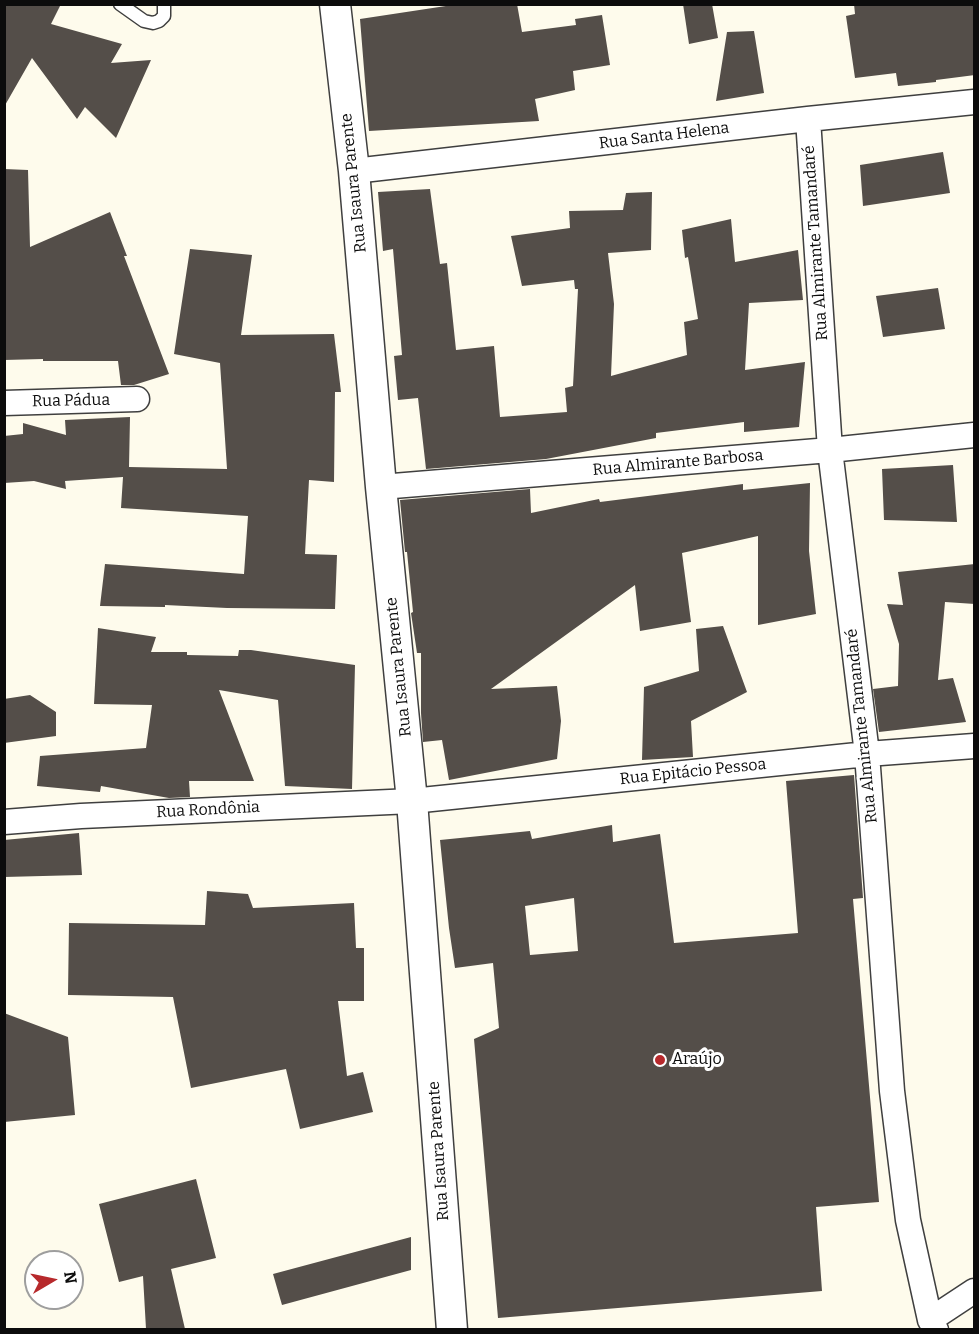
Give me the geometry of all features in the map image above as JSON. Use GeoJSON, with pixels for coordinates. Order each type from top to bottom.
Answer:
{"type":"FeatureCollection","features":[{"type":"Feature","properties":{"kind":"street","name":"Rua Isaura Parente"},"geometry":{"type":"LineString","coordinates":[[335,4],[354,171],[381,487],[412,801],[452,1329]]}},
{"type":"Feature","properties":{"kind":"street","name":"Rua Santa Helena"},"geometry":{"type":"LineString","coordinates":[[354,171],[975,102]]}},
{"type":"Feature","properties":{"kind":"street","name":"Rua Almirante Tamandaré"},"geometry":{"type":"LineString","coordinates":[[808,119],[830,450],[867,754],[892,1091],[908,1221],[933,1325]]}},
{"type":"Feature","properties":{"kind":"street","name":"Rua Pádua"},"geometry":{"type":"LineString","coordinates":[[4,403],[137,399]]}},
{"type":"Feature","properties":{"kind":"street","name":"Rua Almirante Barbosa"},"geometry":{"type":"LineString","coordinates":[[381,487],[830,450],[975,435]]}},
{"type":"Feature","properties":{"kind":"street","name":"Rua Epitácio Pessoa"},"geometry":{"type":"LineString","coordinates":[[412,801],[867,754],[975,746]]}},
{"type":"Feature","properties":{"kind":"street","name":"Rua Rondônia"},"geometry":{"type":"LineString","coordinates":[[4,822],[93,815],[412,801]]}},
{"type":"Feature","properties":{"kind":"street"},"geometry":{"type":"LineString","coordinates":[[933,1325],[975,1291]]}},
{"type":"Feature","properties":{"kind":"lane"},"geometry":{"type":"LineString","coordinates":[[120,4],[144,21],[153,23],[164,16],[164,4]]}},
{"type":"Feature","properties":{"kind":"building"},"geometry":{"type":"Polygon","coordinates":[[[4,4],[61,4],[51,24],[122,44],[111,63],[151,60],[116,138],[85,107],[77,119],[32,58],[4,107],[4,4]]]}},
{"type":"Feature","properties":{"kind":"building"},"geometry":{"type":"Polygon","coordinates":[[[459,4],[517,4],[522,32],[576,25],[575,19],[602,15],[610,65],[573,71],[575,90],[535,99],[539,121],[369,131],[360,19],[459,4]]]}},
{"type":"Feature","properties":{"kind":"building"},"geometry":{"type":"Polygon","coordinates":[[[683,4],[712,4],[718,38],[689,44],[683,4]]]}},
{"type":"Feature","properties":{"kind":"building"},"geometry":{"type":"Polygon","coordinates":[[[854,4],[975,4],[975,75],[898,86],[896,73],[855,78],[846,16],[855,14],[854,4]]]}},
{"type":"Feature","properties":{"kind":"building"},"geometry":{"type":"Polygon","coordinates":[[[754,31],[764,93],[716,101],[727,32],[754,31]]]}},
{"type":"Feature","properties":{"kind":"building"},"geometry":{"type":"Polygon","coordinates":[[[943,152],[950,193],[863,206],[860,165],[943,152]]]}},
{"type":"Feature","properties":{"kind":"building"},"geometry":{"type":"Polygon","coordinates":[[[4,169],[28,170],[30,247],[110,212],[127,256],[124,256],[169,374],[134,385],[121,385],[118,361],[4,360],[4,169]]]}},
{"type":"Feature","properties":{"kind":"building"},"geometry":{"type":"Polygon","coordinates":[[[430,189],[440,264],[447,263],[456,350],[494,346],[500,417],[567,412],[565,388],[573,386],[578,289],[575,289],[574,280],[522,286],[511,236],[570,228],[569,211],[623,210],[626,193],[652,192],[651,250],[608,253],[614,304],[611,376],[687,355],[684,322],[698,319],[688,257],[685,258],[682,230],[731,219],[735,262],[798,250],[803,300],[749,303],[745,370],[805,362],[799,427],[744,432],[744,422],[656,433],[656,438],[546,459],[426,469],[418,398],[398,400],[394,356],[402,355],[393,249],[383,251],[378,192],[430,189]]]}},
{"type":"Feature","properties":{"kind":"building"},"geometry":{"type":"Polygon","coordinates":[[[190,249],[252,255],[241,335],[334,334],[341,392],[335,392],[334,482],[309,480],[305,554],[337,555],[335,609],[165,605],[165,607],[100,606],[105,564],[244,574],[248,516],[121,508],[123,477],[65,481],[66,489],[34,481],[4,483],[4,436],[23,434],[23,423],[66,435],[65,420],[130,417],[129,467],[227,469],[220,363],[174,354],[190,249]]]}},
{"type":"Feature","properties":{"kind":"building"},"geometry":{"type":"Polygon","coordinates":[[[938,288],[945,329],[883,337],[876,296],[938,288]]]}},
{"type":"Feature","properties":{"kind":"building"},"geometry":{"type":"Polygon","coordinates":[[[953,465],[957,522],[884,520],[882,469],[953,465]]]}},
{"type":"Feature","properties":{"kind":"building"},"geometry":{"type":"Polygon","coordinates":[[[810,483],[809,551],[816,614],[758,625],[758,536],[682,553],[691,622],[640,631],[635,585],[491,689],[557,686],[561,721],[557,759],[449,780],[442,740],[423,742],[421,653],[417,653],[411,613],[413,612],[400,500],[530,489],[531,513],[599,499],[600,502],[743,484],[743,490],[810,483]]]}},
{"type":"Feature","properties":{"kind":"building"},"geometry":{"type":"Polygon","coordinates":[[[975,564],[975,604],[945,602],[938,680],[953,678],[966,722],[879,732],[873,689],[898,686],[899,644],[887,604],[903,605],[898,572],[975,564]]]}},
{"type":"Feature","properties":{"kind":"building"},"geometry":{"type":"Polygon","coordinates":[[[723,626],[747,692],[691,721],[693,757],[642,760],[644,687],[699,671],[696,629],[723,626]]]}},
{"type":"Feature","properties":{"kind":"building"},"geometry":{"type":"Polygon","coordinates":[[[98,628],[156,637],[151,652],[238,656],[239,650],[251,650],[355,665],[352,789],[285,786],[278,700],[219,690],[254,781],[189,781],[190,797],[169,798],[101,786],[100,792],[37,786],[40,756],[146,748],[152,705],[94,704],[98,628]]]}},
{"type":"Feature","properties":{"kind":"building"},"geometry":{"type":"Polygon","coordinates":[[[30,695],[56,712],[56,736],[4,743],[4,699],[30,695]]]}},
{"type":"Feature","properties":{"kind":"building"},"geometry":{"type":"Polygon","coordinates":[[[854,775],[863,898],[853,899],[879,1202],[816,1207],[822,1291],[498,1318],[474,1039],[499,1028],[493,963],[455,968],[440,840],[530,831],[532,839],[612,825],[613,842],[660,834],[674,943],[798,933],[786,781],[854,775]],[[574,898],[525,906],[530,955],[578,951],[574,898]]]}},
{"type":"Feature","properties":{"kind":"building"},"geometry":{"type":"Polygon","coordinates":[[[79,833],[82,875],[4,877],[4,840],[79,833]]]}},
{"type":"Feature","properties":{"kind":"building"},"geometry":{"type":"Polygon","coordinates":[[[207,891],[248,894],[253,908],[354,903],[356,948],[364,948],[364,1001],[338,1001],[347,1076],[363,1072],[373,1112],[300,1129],[286,1069],[191,1088],[173,997],[68,995],[69,923],[205,925],[207,891]]]}},
{"type":"Feature","properties":{"kind":"building"},"geometry":{"type":"Polygon","coordinates":[[[4,1013],[68,1037],[75,1115],[4,1122],[4,1013]]]}},
{"type":"Feature","properties":{"kind":"building"},"geometry":{"type":"Polygon","coordinates":[[[196,1179],[216,1258],[171,1269],[185,1329],[146,1329],[143,1276],[119,1282],[99,1204],[196,1179]]]}},
{"type":"Feature","properties":{"kind":"building"},"geometry":{"type":"Polygon","coordinates":[[[411,1237],[411,1270],[282,1305],[273,1274],[411,1237]]]}},
{"type":"Feature","properties":{"kind":"place","name":"Araújo"},"geometry":{"type":"Point","coordinates":[660,1060]}}]}
